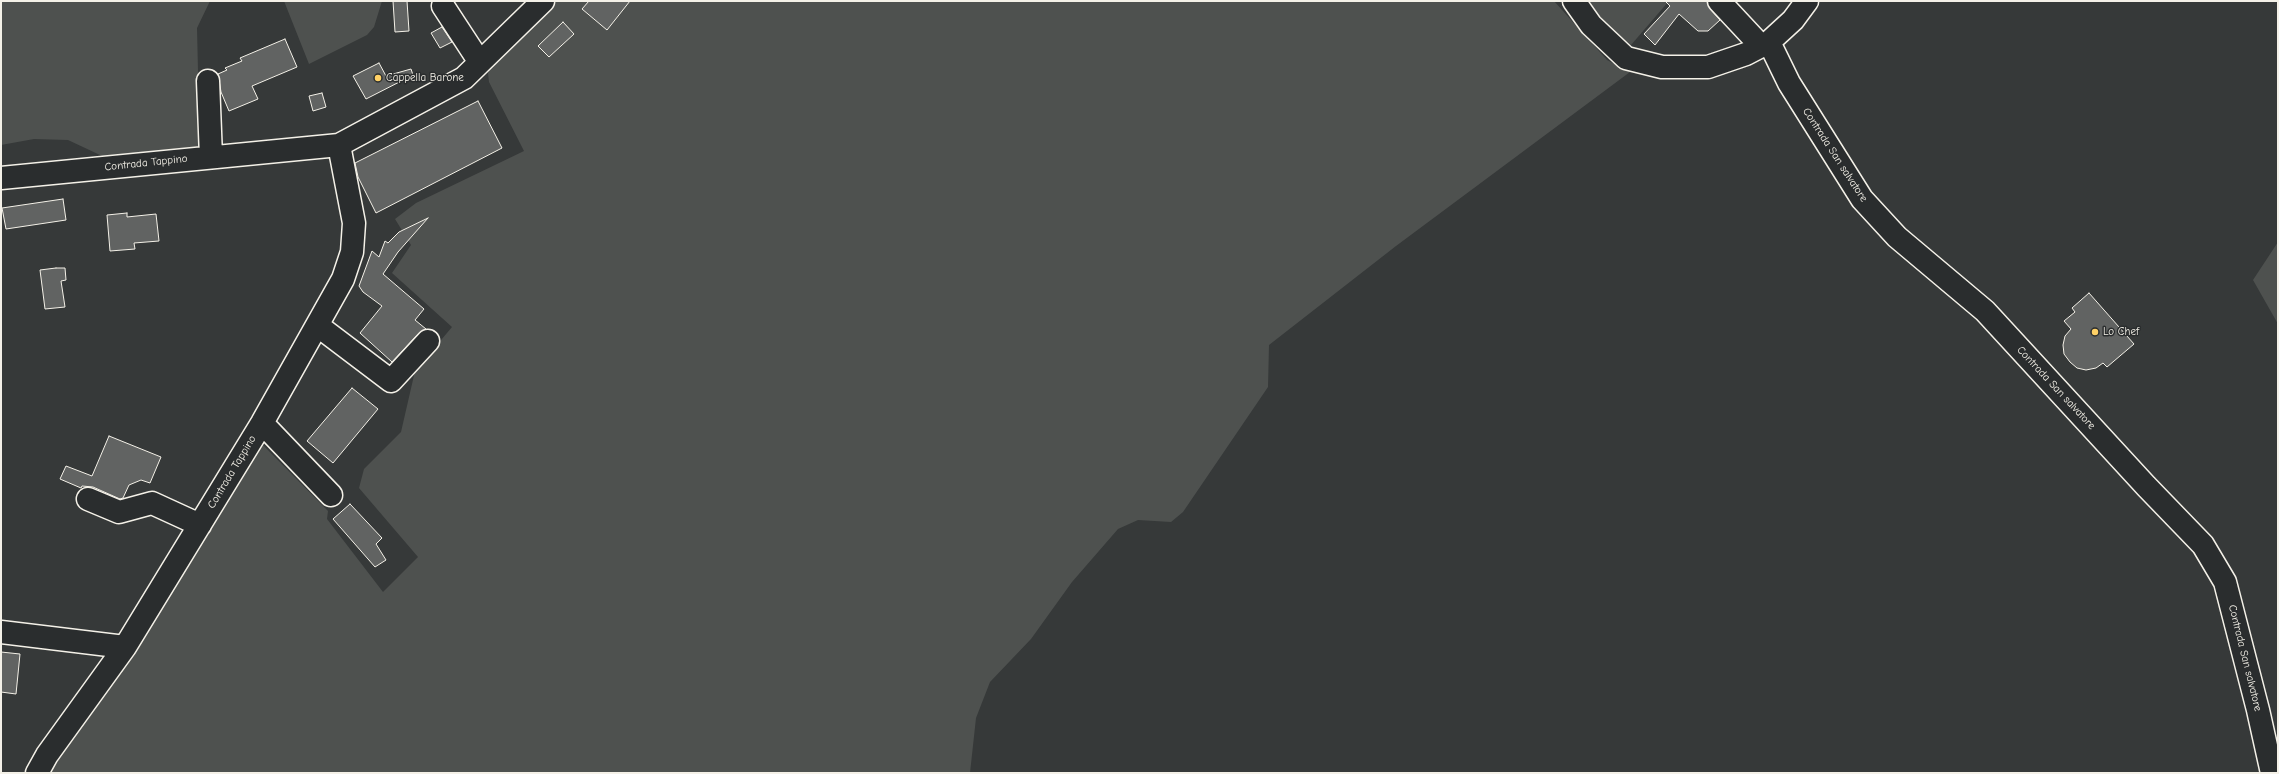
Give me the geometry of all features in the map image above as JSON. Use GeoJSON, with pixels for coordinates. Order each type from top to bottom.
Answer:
{"type":"FeatureCollection","features":[{"type":"Feature","properties":{"kind":"street","name":"Contrada Tappino"},"geometry":{"type":"LineString","coordinates":[[1,178],[339,145],[464,78],[543,1]]}},
{"type":"Feature","properties":{"kind":"street"},"geometry":{"type":"LineString","coordinates":[[1574,1],[1591,25],[1626,58],[1662,67],[1708,67],[1746,54],[1765,44],[1792,20],[1807,1]]}},
{"type":"Feature","properties":{"kind":"street"},"geometry":{"type":"LineString","coordinates":[[1719,1],[1765,44]]}},
{"type":"Feature","properties":{"kind":"street"},"geometry":{"type":"LineString","coordinates":[[443,6],[479,62]]}},
{"type":"Feature","properties":{"kind":"street","name":"Contrada San salvatore"},"geometry":{"type":"LineString","coordinates":[[1765,44],[1862,199],[1897,237],[1985,311],[2146,486],[2203,545],[2225,582],[2258,710],[2272,773]]}},
{"type":"Feature","properties":{"kind":"street"},"geometry":{"type":"LineString","coordinates":[[208,81],[211,157]]}},
{"type":"Feature","properties":{"kind":"street","name":"Contrada Tappino"},"geometry":{"type":"LineString","coordinates":[[37,773],[48,755],[125,647],[262,423],[342,279],[352,252],[354,223],[339,145]]}},
{"type":"Feature","properties":{"kind":"street"},"geometry":{"type":"LineString","coordinates":[[317,325],[391,381],[428,341]]}},
{"type":"Feature","properties":{"kind":"street"},"geometry":{"type":"LineString","coordinates":[[262,423],[331,495]]}},
{"type":"Feature","properties":{"kind":"street"},"geometry":{"type":"LineString","coordinates":[[88,499],[119,512],[152,503],[200,525]]}},
{"type":"Feature","properties":{"kind":"street"},"geometry":{"type":"LineString","coordinates":[[1,632],[125,647]]}},
{"type":"Feature","properties":{"kind":"shaded area"},"geometry":{"type":"Polygon","coordinates":[[[1,1],[210,1],[197,28],[198,71],[211,150],[115,162],[68,140],[34,139],[1,145],[1,1]]]}},
{"type":"Feature","properties":{"kind":"shaded area"},"geometry":{"type":"Polygon","coordinates":[[[284,1],[382,1],[374,27],[367,35],[309,64],[284,1]]]}},
{"type":"Feature","properties":{"kind":"shaded area"},"geometry":{"type":"Polygon","coordinates":[[[556,1],[1554,1],[1607,60],[1630,72],[1396,246],[1269,345],[1268,387],[1183,512],[1171,522],[1138,520],[1118,529],[1072,582],[1031,639],[990,682],[976,718],[970,773],[47,773],[261,443],[328,511],[327,519],[383,592],[418,557],[359,488],[364,469],[401,432],[415,371],[452,327],[392,273],[411,245],[395,219],[416,203],[524,151],[489,82],[488,73],[493,61],[556,1]]]}},
{"type":"Feature","properties":{"kind":"shaded area"},"geometry":{"type":"Polygon","coordinates":[[[1588,1],[1669,1],[1631,45],[1607,26],[1588,1]]]}},
{"type":"Feature","properties":{"kind":"shaded area"},"geometry":{"type":"Polygon","coordinates":[[[2278,242],[2278,324],[2253,280],[2278,242]]]}},
{"type":"Feature","properties":{"kind":"building"},"geometry":{"type":"Polygon","coordinates":[[[393,1],[407,1],[409,31],[395,32],[393,1]]]}},
{"type":"Feature","properties":{"kind":"building"},"geometry":{"type":"Polygon","coordinates":[[[589,1],[630,1],[607,30],[582,9],[589,1]]]}},
{"type":"Feature","properties":{"kind":"building"},"geometry":{"type":"Polygon","coordinates":[[[1665,1],[1707,1],[1710,9],[1720,20],[1708,31],[1698,31],[1679,14],[1655,45],[1644,34],[1670,6],[1665,1]]]}},
{"type":"Feature","properties":{"kind":"building"},"geometry":{"type":"Polygon","coordinates":[[[563,22],[574,34],[549,57],[538,46],[563,22]]]}},
{"type":"Feature","properties":{"kind":"building"},"geometry":{"type":"Polygon","coordinates":[[[442,27],[452,42],[440,48],[431,33],[442,27]]]}},
{"type":"Feature","properties":{"kind":"building"},"geometry":{"type":"Polygon","coordinates":[[[285,39],[297,67],[252,86],[258,99],[229,111],[221,92],[218,74],[227,70],[225,68],[242,61],[240,58],[285,39]]]}},
{"type":"Feature","properties":{"kind":"building"},"geometry":{"type":"Polygon","coordinates":[[[379,63],[386,76],[411,69],[413,75],[366,99],[353,76],[379,63]]]}},
{"type":"Feature","properties":{"kind":"building"},"geometry":{"type":"Polygon","coordinates":[[[322,93],[326,107],[313,111],[309,96],[322,93]]]}},
{"type":"Feature","properties":{"kind":"building"},"geometry":{"type":"Polygon","coordinates":[[[478,101],[502,148],[376,213],[358,177],[355,163],[478,101]]]}},
{"type":"Feature","properties":{"kind":"building"},"geometry":{"type":"Polygon","coordinates":[[[63,199],[66,220],[6,229],[2,208],[63,199]]]}},
{"type":"Feature","properties":{"kind":"building"},"geometry":{"type":"Polygon","coordinates":[[[127,213],[127,217],[156,214],[159,241],[134,243],[135,249],[110,251],[107,215],[127,213]]]}},
{"type":"Feature","properties":{"kind":"building"},"geometry":{"type":"Polygon","coordinates":[[[428,218],[398,252],[383,274],[424,309],[415,320],[426,329],[419,333],[392,362],[360,333],[382,306],[363,292],[359,286],[372,251],[379,257],[385,241],[388,243],[399,232],[428,218]]]}},
{"type":"Feature","properties":{"kind":"building"},"geometry":{"type":"Polygon","coordinates":[[[65,268],[66,280],[61,281],[65,307],[45,309],[40,270],[65,268]]]}},
{"type":"Feature","properties":{"kind":"building","name":"Lo Chef"},"geometry":{"type":"Polygon","coordinates":[[[2089,293],[2134,344],[2107,367],[2103,363],[2096,368],[2086,370],[2077,368],[2070,362],[2064,354],[2063,345],[2065,336],[2071,329],[2064,321],[2075,312],[2072,308],[2089,293]]]}},
{"type":"Feature","properties":{"kind":"building"},"geometry":{"type":"Polygon","coordinates":[[[352,388],[378,409],[333,463],[307,441],[352,388]]]}},
{"type":"Feature","properties":{"kind":"building"},"geometry":{"type":"Polygon","coordinates":[[[109,436],[161,457],[150,483],[141,480],[129,485],[123,498],[120,499],[93,487],[82,486],[81,488],[60,479],[66,466],[92,476],[109,436]]]}},
{"type":"Feature","properties":{"kind":"building"},"geometry":{"type":"Polygon","coordinates":[[[350,504],[382,538],[376,544],[386,560],[375,567],[333,519],[350,504]]]}},
{"type":"Feature","properties":{"kind":"building"},"geometry":{"type":"Polygon","coordinates":[[[1,652],[20,654],[16,694],[1,692],[1,652]]]}},
{"type":"Feature","properties":{"kind":"place","name":"Cappella Barone"},"geometry":{"type":"Point","coordinates":[378,78]}},
{"type":"Feature","properties":{"kind":"place","name":"Lo Chef"},"geometry":{"type":"Point","coordinates":[2095,332]}}]}
